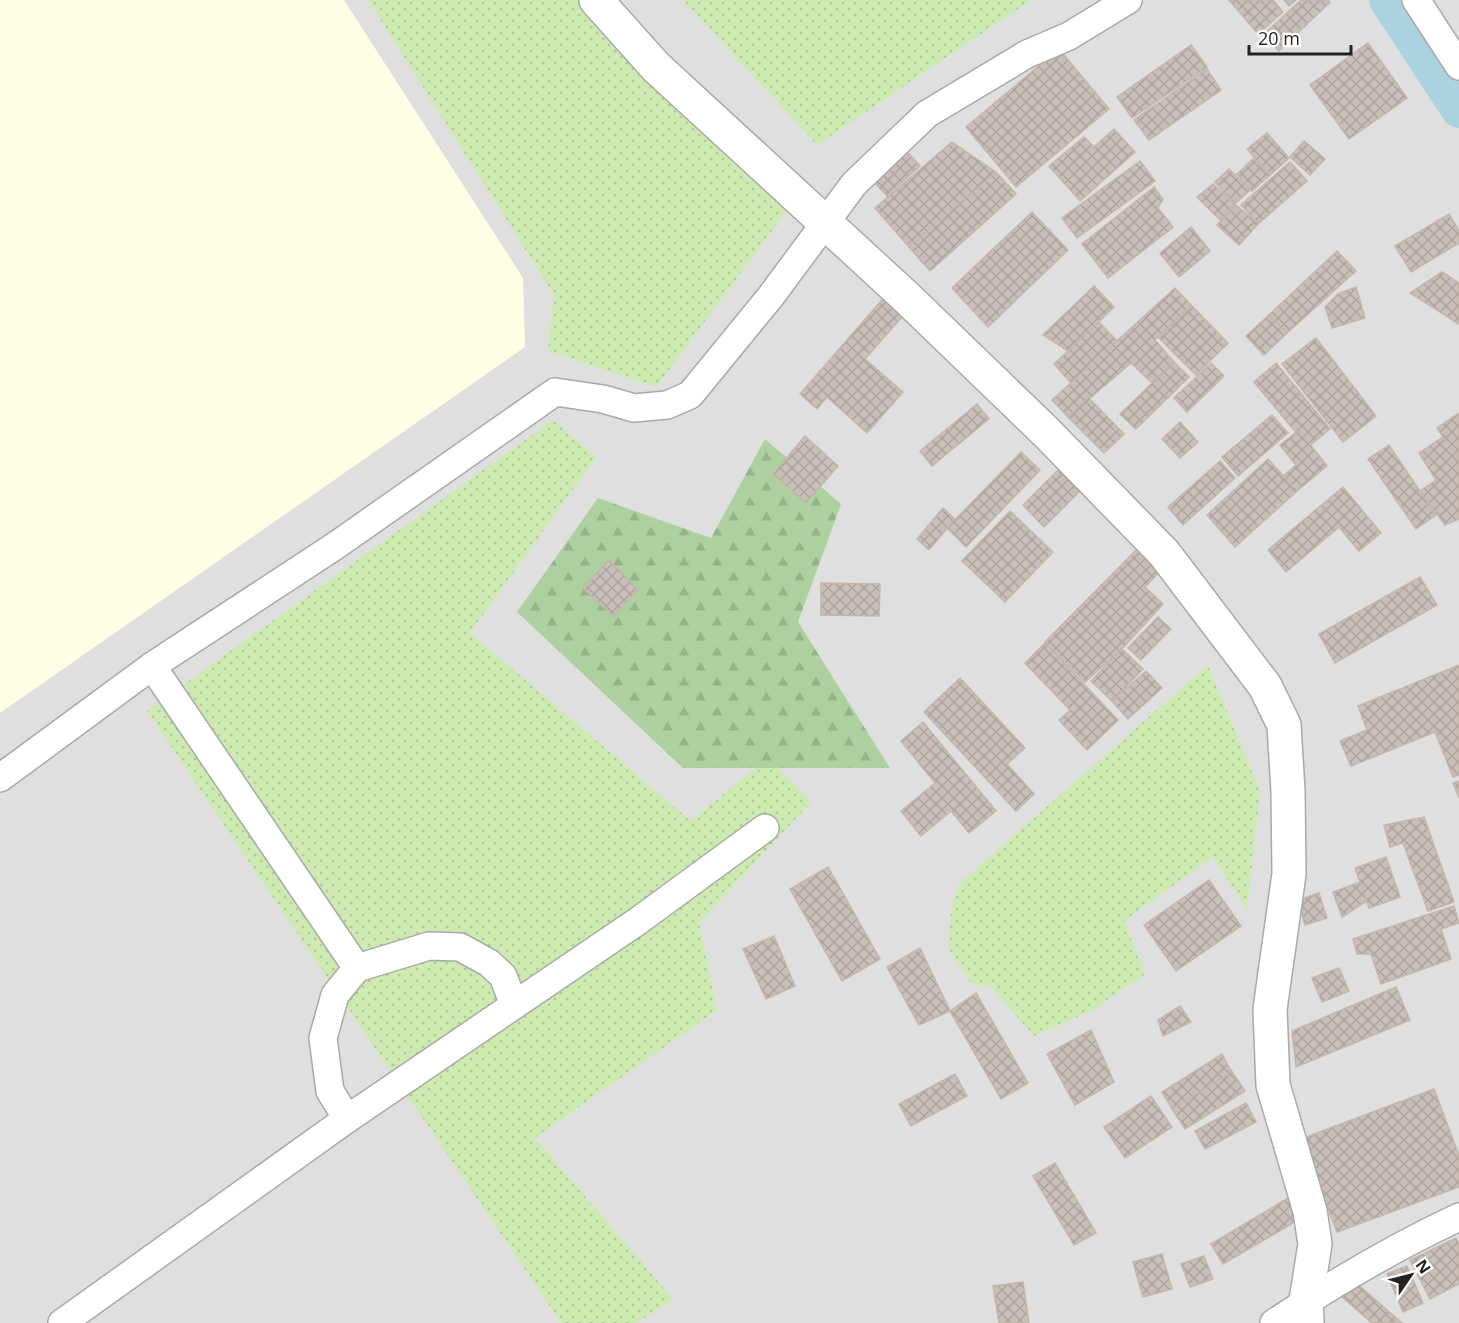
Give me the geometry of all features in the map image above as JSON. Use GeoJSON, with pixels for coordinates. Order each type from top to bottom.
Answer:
{"type":"FeatureCollection","features":[{"type":"Feature","properties":{"kind":"street"},"geometry":{"type":"LineString","coordinates":[[596,0],[656,67],[905,296],[1046,432],[1164,553],[1265,686],[1284,725],[1288,791],[1289,874],[1270,1009],[1273,1085],[1310,1211],[1315,1244],[1306,1312]]}},
{"type":"Feature","properties":{"kind":"street"},"geometry":{"type":"LineString","coordinates":[[0,778],[152,666],[335,546],[555,392],[603,399],[634,408],[667,405],[690,395],[826,224],[854,184],[927,114],[1027,54],[1069,36],[1128,0]]}},
{"type":"Feature","properties":{"kind":"street"},"geometry":{"type":"LineString","coordinates":[[1416,0],[1459,66]]}},
{"type":"Feature","properties":{"kind":"street"},"geometry":{"type":"LineString","coordinates":[[152,666],[357,968]]}},
{"type":"Feature","properties":{"kind":"street"},"geometry":{"type":"LineString","coordinates":[[62,1323],[347,1119],[638,921],[765,828]]}},
{"type":"Feature","properties":{"kind":"street"},"geometry":{"type":"LineString","coordinates":[[347,1119],[330,1091],[323,1038],[335,995],[357,968],[429,946],[460,947],[489,963],[503,976],[514,1005]]}},
{"type":"Feature","properties":{"kind":"street"},"geometry":{"type":"LineString","coordinates":[[1274,1323],[1306,1312],[1434,1229],[1459,1217]]}},
{"type":"Feature","properties":{"kind":"shaded area"},"geometry":{"type":"Polygon","coordinates":[[[0,0],[1459,0],[1459,1323],[0,1323],[0,0]]]}},
{"type":"Feature","properties":{"kind":"shaded area"},"geometry":{"type":"Polygon","coordinates":[[[0,0],[344,0],[523,278],[525,347],[0,713],[0,0]]]}},
{"type":"Feature","properties":{"kind":"green space"},"geometry":{"type":"Polygon","coordinates":[[[368,0],[581,0],[789,208],[656,387],[548,351],[554,295],[368,0]]]}},
{"type":"Feature","properties":{"kind":"green space"},"geometry":{"type":"Polygon","coordinates":[[[683,0],[1031,0],[817,145],[683,0]]]}},
{"type":"Feature","properties":{"kind":"green space"},"geometry":{"type":"Polygon","coordinates":[[[553,420],[596,457],[470,633],[691,821],[768,758],[811,802],[699,923],[717,1010],[535,1138],[673,1299],[636,1323],[561,1323],[147,711],[553,420]]]}},
{"type":"Feature","properties":{"kind":"green space"},"geometry":{"type":"Polygon","coordinates":[[[765,439],[841,504],[798,622],[890,768],[683,768],[517,612],[598,498],[711,538],[765,439]]]}},
{"type":"Feature","properties":{"kind":"green space"},"geometry":{"type":"Polygon","coordinates":[[[1208,665],[1260,792],[1247,910],[1213,857],[1124,921],[1145,974],[1091,1011],[1034,1036],[989,985],[972,985],[949,949],[951,908],[959,884],[1208,665]]]}},
{"type":"Feature","properties":{"kind":"building"},"geometry":{"type":"Polygon","coordinates":[[[1229,0],[1273,0],[1283,12],[1258,34],[1229,0]]]}},
{"type":"Feature","properties":{"kind":"building"},"geometry":{"type":"Polygon","coordinates":[[[1284,0],[1296,0],[1289,6],[1284,0]]]}},
{"type":"Feature","properties":{"kind":"building"},"geometry":{"type":"Polygon","coordinates":[[[1301,0],[1330,2],[1279,51],[1263,35],[1301,0]]]}},
{"type":"Feature","properties":{"kind":"building"},"geometry":{"type":"Polygon","coordinates":[[[1368,43],[1407,98],[1349,139],[1310,85],[1368,43]]]}},
{"type":"Feature","properties":{"kind":"building"},"geometry":{"type":"Polygon","coordinates":[[[1191,45],[1207,67],[1132,118],[1117,97],[1191,45]]]}},
{"type":"Feature","properties":{"kind":"building"},"geometry":{"type":"Polygon","coordinates":[[[1059,49],[1109,109],[1016,187],[966,127],[1059,49]]]}},
{"type":"Feature","properties":{"kind":"building"},"geometry":{"type":"Polygon","coordinates":[[[1207,69],[1221,90],[1149,140],[1134,120],[1207,69]]]}},
{"type":"Feature","properties":{"kind":"building"},"geometry":{"type":"Polygon","coordinates":[[[1114,129],[1135,152],[1080,201],[1049,166],[1084,137],[1094,147],[1114,129]]]}},
{"type":"Feature","properties":{"kind":"building"},"geometry":{"type":"Polygon","coordinates":[[[1267,133],[1289,158],[1270,175],[1247,149],[1267,133]]]}},
{"type":"Feature","properties":{"kind":"building"},"geometry":{"type":"Polygon","coordinates":[[[1304,141],[1325,159],[1310,175],[1290,157],[1304,141]]]}},
{"type":"Feature","properties":{"kind":"building"},"geometry":{"type":"Polygon","coordinates":[[[952,142],[996,172],[909,247],[875,208],[952,142]]]}},
{"type":"Feature","properties":{"kind":"building"},"geometry":{"type":"Polygon","coordinates":[[[900,144],[920,166],[887,196],[867,174],[900,144]]]}},
{"type":"Feature","properties":{"kind":"building"},"geometry":{"type":"Polygon","coordinates":[[[1254,158],[1270,175],[1252,191],[1237,174],[1254,158]]]}},
{"type":"Feature","properties":{"kind":"building"},"geometry":{"type":"Polygon","coordinates":[[[1140,161],[1155,181],[1077,238],[1062,218],[1140,161]]]}},
{"type":"Feature","properties":{"kind":"building"},"geometry":{"type":"Polygon","coordinates":[[[1290,162],[1307,181],[1258,224],[1241,205],[1290,162]]]}},
{"type":"Feature","properties":{"kind":"building"},"geometry":{"type":"Polygon","coordinates":[[[1229,169],[1250,190],[1235,204],[1215,182],[1229,169]]]}},
{"type":"Feature","properties":{"kind":"building"},"geometry":{"type":"Polygon","coordinates":[[[996,172],[1016,194],[930,271],[909,247],[996,172]]]}},
{"type":"Feature","properties":{"kind":"building"},"geometry":{"type":"Polygon","coordinates":[[[1213,184],[1235,204],[1220,220],[1197,197],[1213,184]]]}},
{"type":"Feature","properties":{"kind":"building"},"geometry":{"type":"Polygon","coordinates":[[[1154,187],[1163,199],[1158,208],[1173,227],[1108,278],[1082,244],[1154,187]]]}},
{"type":"Feature","properties":{"kind":"building"},"geometry":{"type":"Polygon","coordinates":[[[1236,205],[1258,224],[1239,245],[1217,225],[1236,205]]]}},
{"type":"Feature","properties":{"kind":"building"},"geometry":{"type":"Polygon","coordinates":[[[1032,212],[1068,250],[988,327],[952,288],[1032,212]]]}},
{"type":"Feature","properties":{"kind":"building"},"geometry":{"type":"Polygon","coordinates":[[[1449,214],[1459,231],[1459,243],[1411,272],[1395,246],[1449,214]]]}},
{"type":"Feature","properties":{"kind":"building"},"geometry":{"type":"Polygon","coordinates":[[[1191,227],[1210,251],[1179,277],[1160,253],[1191,227]]]}},
{"type":"Feature","properties":{"kind":"building"},"geometry":{"type":"Polygon","coordinates":[[[1337,251],[1356,271],[1287,333],[1269,315],[1337,251]]]}},
{"type":"Feature","properties":{"kind":"building"},"geometry":{"type":"Polygon","coordinates":[[[1442,272],[1459,283],[1459,324],[1410,293],[1442,272]]]}},
{"type":"Feature","properties":{"kind":"building"},"geometry":{"type":"Polygon","coordinates":[[[1094,286],[1114,307],[1068,351],[1043,335],[1094,286]]]}},
{"type":"Feature","properties":{"kind":"building"},"geometry":{"type":"Polygon","coordinates":[[[1356,287],[1365,318],[1332,328],[1325,307],[1338,294],[1356,287]]]}},
{"type":"Feature","properties":{"kind":"building"},"geometry":{"type":"Polygon","coordinates":[[[1175,288],[1191,305],[1155,340],[1174,362],[1152,383],[1131,363],[1068,417],[1052,400],[1175,288]]]}},
{"type":"Feature","properties":{"kind":"building"},"geometry":{"type":"Polygon","coordinates":[[[888,293],[908,310],[865,359],[903,392],[867,433],[827,397],[817,409],[800,394],[888,293]]]}},
{"type":"Feature","properties":{"kind":"building"},"geometry":{"type":"Polygon","coordinates":[[[1191,305],[1228,343],[1196,375],[1159,338],[1191,305]]]}},
{"type":"Feature","properties":{"kind":"building"},"geometry":{"type":"Polygon","coordinates":[[[1269,315],[1287,333],[1264,355],[1246,336],[1269,315]]]}},
{"type":"Feature","properties":{"kind":"building"},"geometry":{"type":"Polygon","coordinates":[[[1099,322],[1117,341],[1071,383],[1054,364],[1099,322]]]}},
{"type":"Feature","properties":{"kind":"building"},"geometry":{"type":"Polygon","coordinates":[[[1316,338],[1376,416],[1343,442],[1282,364],[1316,338]]]}},
{"type":"Feature","properties":{"kind":"building"},"geometry":{"type":"Polygon","coordinates":[[[1174,362],[1189,377],[1136,429],[1120,414],[1174,362]]]}},
{"type":"Feature","properties":{"kind":"building"},"geometry":{"type":"Polygon","coordinates":[[[1211,363],[1224,376],[1187,412],[1174,398],[1211,363]]]}},
{"type":"Feature","properties":{"kind":"building"},"geometry":{"type":"Polygon","coordinates":[[[1276,363],[1330,429],[1308,447],[1254,382],[1276,363]]]}},
{"type":"Feature","properties":{"kind":"building"},"geometry":{"type":"Polygon","coordinates":[[[1088,397],[1124,434],[1104,453],[1068,417],[1088,397]]]}},
{"type":"Feature","properties":{"kind":"building"},"geometry":{"type":"Polygon","coordinates":[[[977,404],[989,419],[932,466],[920,451],[977,404]]]}},
{"type":"Feature","properties":{"kind":"building"},"geometry":{"type":"Polygon","coordinates":[[[1459,413],[1459,460],[1437,428],[1459,413]]]}},
{"type":"Feature","properties":{"kind":"building"},"geometry":{"type":"Polygon","coordinates":[[[1272,415],[1288,433],[1238,476],[1222,457],[1272,415]]]}},
{"type":"Feature","properties":{"kind":"building"},"geometry":{"type":"Polygon","coordinates":[[[1180,422],[1198,442],[1180,458],[1162,439],[1180,422]]]}},
{"type":"Feature","properties":{"kind":"building"},"geometry":{"type":"Polygon","coordinates":[[[1299,430],[1327,466],[1297,491],[1284,475],[1296,465],[1280,445],[1299,430]]]}},
{"type":"Feature","properties":{"kind":"building"},"geometry":{"type":"Polygon","coordinates":[[[805,436],[838,466],[806,503],[773,474],[805,436]]]}},
{"type":"Feature","properties":{"kind":"building"},"geometry":{"type":"Polygon","coordinates":[[[1443,437],[1459,460],[1459,519],[1445,525],[1420,491],[1436,480],[1419,453],[1443,437]]]}},
{"type":"Feature","properties":{"kind":"building"},"geometry":{"type":"Polygon","coordinates":[[[1389,445],[1436,515],[1416,529],[1368,459],[1389,445]]]}},
{"type":"Feature","properties":{"kind":"building"},"geometry":{"type":"Polygon","coordinates":[[[1021,452],[1040,470],[966,547],[947,528],[1021,452]]]}},
{"type":"Feature","properties":{"kind":"building"},"geometry":{"type":"Polygon","coordinates":[[[1268,459],[1297,491],[1235,547],[1207,515],[1268,459]]]}},
{"type":"Feature","properties":{"kind":"building"},"geometry":{"type":"Polygon","coordinates":[[[1220,461],[1235,478],[1183,525],[1168,507],[1220,461]]]}},
{"type":"Feature","properties":{"kind":"building"},"geometry":{"type":"Polygon","coordinates":[[[1065,463],[1086,485],[1044,527],[1023,505],[1065,463]]]}},
{"type":"Feature","properties":{"kind":"building"},"geometry":{"type":"Polygon","coordinates":[[[1343,487],[1381,533],[1359,551],[1339,527],[1286,572],[1268,550],[1343,487]]]}},
{"type":"Feature","properties":{"kind":"building"},"geometry":{"type":"Polygon","coordinates":[[[943,508],[955,519],[929,550],[917,539],[943,508]]]}},
{"type":"Feature","properties":{"kind":"building"},"geometry":{"type":"Polygon","coordinates":[[[1010,511],[1053,552],[1005,602],[962,561],[1010,511]]]}},
{"type":"Feature","properties":{"kind":"building"},"geometry":{"type":"Polygon","coordinates":[[[1140,546],[1163,568],[1145,587],[1163,604],[1122,649],[1085,682],[1045,642],[1140,546]]]}},
{"type":"Feature","properties":{"kind":"building"},"geometry":{"type":"Polygon","coordinates":[[[609,560],[638,590],[613,616],[583,588],[609,560]]]}},
{"type":"Feature","properties":{"kind":"building"},"geometry":{"type":"Polygon","coordinates":[[[1420,577],[1437,605],[1335,663],[1319,634],[1420,577]]]}},
{"type":"Feature","properties":{"kind":"building"},"geometry":{"type":"Polygon","coordinates":[[[821,583],[880,584],[879,616],[821,615],[821,583]]]}},
{"type":"Feature","properties":{"kind":"building"},"geometry":{"type":"Polygon","coordinates":[[[1158,617],[1171,629],[1141,660],[1128,648],[1158,617]]]}},
{"type":"Feature","properties":{"kind":"building"},"geometry":{"type":"Polygon","coordinates":[[[1045,643],[1118,720],[1087,750],[1059,720],[1070,710],[1025,663],[1045,643]]]}},
{"type":"Feature","properties":{"kind":"building"},"geometry":{"type":"Polygon","coordinates":[[[1122,649],[1143,669],[1112,701],[1091,681],[1122,649]]]}},
{"type":"Feature","properties":{"kind":"building"},"geometry":{"type":"Polygon","coordinates":[[[1459,665],[1459,775],[1453,777],[1435,732],[1351,766],[1340,741],[1367,730],[1358,706],[1459,665]]]}},
{"type":"Feature","properties":{"kind":"building"},"geometry":{"type":"Polygon","coordinates":[[[1146,671],[1162,688],[1128,719],[1112,701],[1146,671]]]}},
{"type":"Feature","properties":{"kind":"building"},"geometry":{"type":"Polygon","coordinates":[[[960,678],[1025,748],[1007,764],[1034,794],[1016,811],[924,712],[960,678]]]}},
{"type":"Feature","properties":{"kind":"building"},"geometry":{"type":"Polygon","coordinates":[[[923,722],[996,811],[969,833],[951,811],[921,836],[901,811],[935,783],[901,741],[923,722]]]}},
{"type":"Feature","properties":{"kind":"building"},"geometry":{"type":"Polygon","coordinates":[[[1459,781],[1459,798],[1453,783],[1459,781]]]}},
{"type":"Feature","properties":{"kind":"building"},"geometry":{"type":"Polygon","coordinates":[[[1424,817],[1454,902],[1428,911],[1403,843],[1390,847],[1384,825],[1424,817]]]}},
{"type":"Feature","properties":{"kind":"building"},"geometry":{"type":"Polygon","coordinates":[[[1386,857],[1400,897],[1369,908],[1355,868],[1386,857]]]}},
{"type":"Feature","properties":{"kind":"building"},"geometry":{"type":"Polygon","coordinates":[[[828,867],[880,959],[842,981],[790,889],[828,867]]]}},
{"type":"Feature","properties":{"kind":"building"},"geometry":{"type":"Polygon","coordinates":[[[1209,880],[1241,926],[1176,971],[1144,925],[1209,880]]]}},
{"type":"Feature","properties":{"kind":"building"},"geometry":{"type":"Polygon","coordinates":[[[1360,882],[1367,901],[1342,917],[1333,892],[1360,882]]]}},
{"type":"Feature","properties":{"kind":"building"},"geometry":{"type":"Polygon","coordinates":[[[1319,893],[1327,918],[1305,925],[1298,900],[1319,893]]]}},
{"type":"Feature","properties":{"kind":"building"},"geometry":{"type":"Polygon","coordinates":[[[1454,906],[1459,923],[1441,929],[1451,959],[1381,984],[1371,954],[1357,954],[1353,939],[1454,906]]]}},
{"type":"Feature","properties":{"kind":"building"},"geometry":{"type":"Polygon","coordinates":[[[774,936],[795,986],[766,999],[743,949],[774,936]]]}},
{"type":"Feature","properties":{"kind":"building"},"geometry":{"type":"Polygon","coordinates":[[[920,948],[950,1011],[919,1025],[887,967],[920,948]]]}},
{"type":"Feature","properties":{"kind":"building"},"geometry":{"type":"Polygon","coordinates":[[[1339,968],[1349,991],[1322,1002],[1312,978],[1339,968]]]}},
{"type":"Feature","properties":{"kind":"building"},"geometry":{"type":"Polygon","coordinates":[[[1396,987],[1410,1020],[1296,1067],[1292,1031],[1396,987]]]}},
{"type":"Feature","properties":{"kind":"building"},"geometry":{"type":"Polygon","coordinates":[[[976,993],[1028,1083],[1001,1099],[950,1011],[976,993]]]}},
{"type":"Feature","properties":{"kind":"building"},"geometry":{"type":"Polygon","coordinates":[[[1180,1006],[1191,1022],[1163,1036],[1158,1020],[1180,1006]]]}},
{"type":"Feature","properties":{"kind":"building"},"geometry":{"type":"Polygon","coordinates":[[[1091,1030],[1114,1082],[1075,1105],[1047,1054],[1091,1030]]]}},
{"type":"Feature","properties":{"kind":"building"},"geometry":{"type":"Polygon","coordinates":[[[1222,1054],[1232,1072],[1172,1109],[1162,1092],[1222,1054]]]}},
{"type":"Feature","properties":{"kind":"building"},"geometry":{"type":"Polygon","coordinates":[[[1232,1072],[1245,1091],[1185,1129],[1172,1109],[1232,1072]]]}},
{"type":"Feature","properties":{"kind":"building"},"geometry":{"type":"Polygon","coordinates":[[[955,1074],[967,1096],[911,1126],[899,1104],[955,1074]]]}},
{"type":"Feature","properties":{"kind":"building"},"geometry":{"type":"Polygon","coordinates":[[[1434,1089],[1459,1155],[1459,1187],[1337,1232],[1301,1139],[1434,1089]]]}},
{"type":"Feature","properties":{"kind":"building"},"geometry":{"type":"Polygon","coordinates":[[[1151,1096],[1172,1127],[1125,1158],[1104,1127],[1151,1096]]]}},
{"type":"Feature","properties":{"kind":"building"},"geometry":{"type":"Polygon","coordinates":[[[1246,1103],[1256,1122],[1205,1149],[1195,1131],[1246,1103]]]}},
{"type":"Feature","properties":{"kind":"building"},"geometry":{"type":"Polygon","coordinates":[[[1055,1163],[1096,1233],[1074,1245],[1033,1176],[1055,1163]]]}},
{"type":"Feature","properties":{"kind":"building"},"geometry":{"type":"Polygon","coordinates":[[[1288,1198],[1300,1219],[1223,1264],[1211,1244],[1288,1198]]]}},
{"type":"Feature","properties":{"kind":"building"},"geometry":{"type":"Polygon","coordinates":[[[1456,1238],[1459,1244],[1459,1284],[1430,1299],[1410,1260],[1456,1238]]]}},
{"type":"Feature","properties":{"kind":"building"},"geometry":{"type":"Polygon","coordinates":[[[1162,1254],[1172,1289],[1143,1297],[1133,1262],[1162,1254]]]}},
{"type":"Feature","properties":{"kind":"building"},"geometry":{"type":"Polygon","coordinates":[[[1204,1256],[1213,1279],[1190,1287],[1181,1264],[1204,1256]]]}},
{"type":"Feature","properties":{"kind":"building"},"geometry":{"type":"Polygon","coordinates":[[[1407,1266],[1423,1303],[1403,1312],[1387,1274],[1407,1266]]]}},
{"type":"Feature","properties":{"kind":"building"},"geometry":{"type":"Polygon","coordinates":[[[1023,1282],[1029,1323],[999,1323],[993,1286],[1023,1282]]]}},
{"type":"Feature","properties":{"kind":"building"},"geometry":{"type":"Polygon","coordinates":[[[1355,1282],[1402,1323],[1372,1323],[1342,1297],[1355,1282]]]}},
{"type":"Feature","properties":{"kind":"waterway"},"geometry":{"type":"LineString","coordinates":[[1387,0],[1459,110]]}}]}
